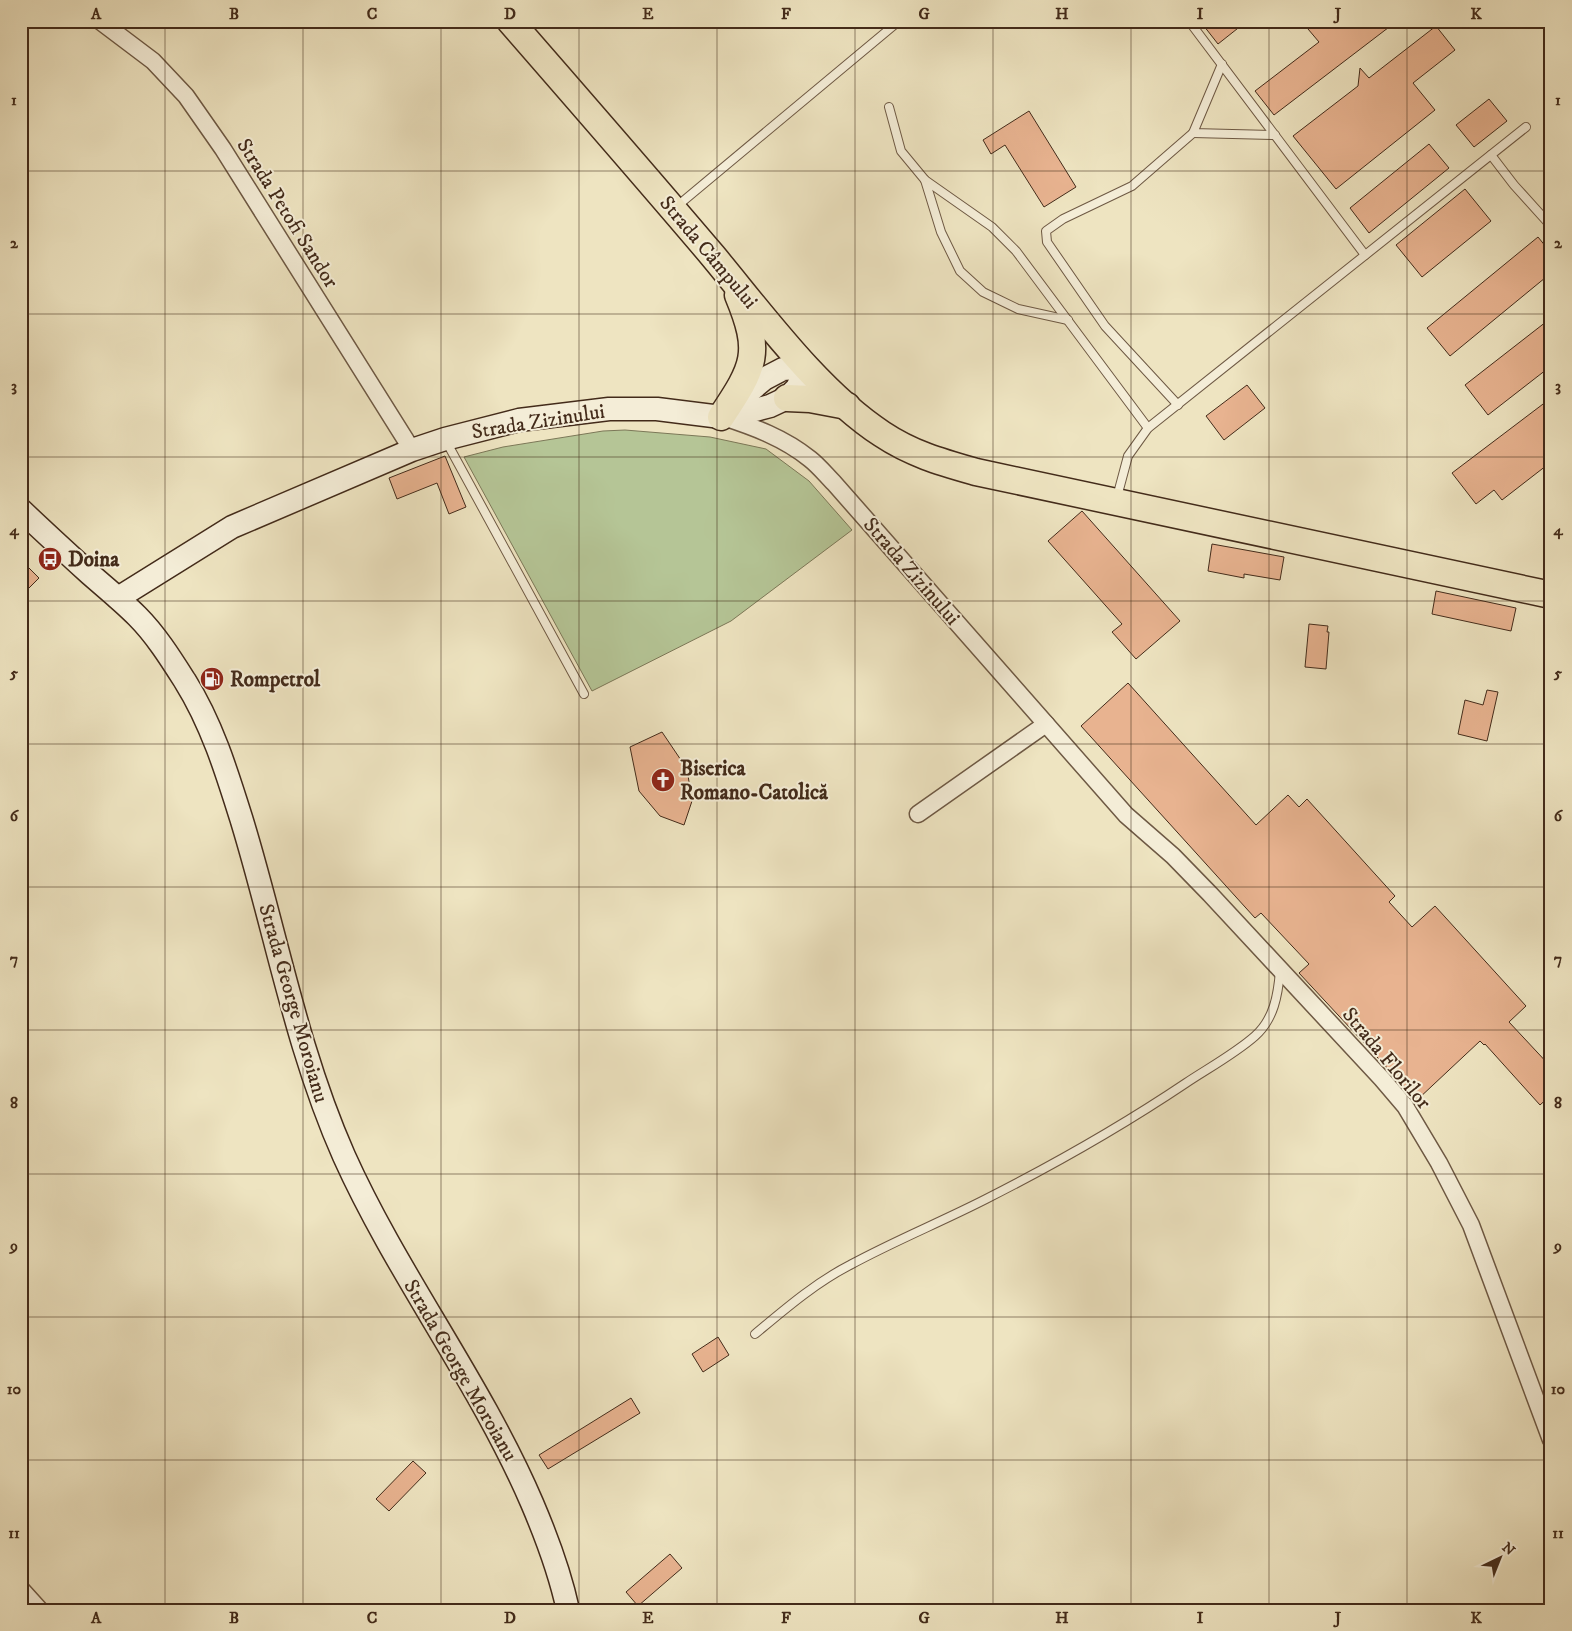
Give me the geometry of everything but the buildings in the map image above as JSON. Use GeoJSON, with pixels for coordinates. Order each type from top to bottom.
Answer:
{"type":"FeatureCollection","features":[{"type":"Feature","properties":{"kind":"main road","name":"Strada Câmpului"},"geometry":{"type":"LineString","coordinates":[[510,21],[673,209],[807,368],[868,424],[895,443],[929,459],[976,472],[1551,595]]}},
{"type":"Feature","properties":{"kind":"main road"},"geometry":{"type":"LineString","coordinates":[[721,417],[749,370],[753,350],[749,322],[730,276]]}},
{"type":"Feature","properties":{"kind":"main road"},"geometry":{"type":"LineString","coordinates":[[807,368],[797,388],[787,398],[763,408],[721,417],[749,390],[764,379],[783,369],[807,368]]}},
{"type":"Feature","properties":{"kind":"main road"},"geometry":{"type":"LineString","coordinates":[[787,398],[810,399],[847,406]]}},
{"type":"Feature","properties":{"kind":"main road","name":"Strada Zizinului"},"geometry":{"type":"LineString","coordinates":[[118,598],[232,527],[412,450],[445,438],[519,420],[561,413],[609,409],[657,410],[721,417]]}},
{"type":"Feature","properties":{"kind":"main road","name":"Strada George Moroianu"},"geometry":{"type":"LineString","coordinates":[[21,510],[138,617],[157,640],[187,683],[200,708],[214,738],[233,792],[259,876],[301,1042],[322,1104],[344,1158],[369,1206],[489,1415],[520,1474],[552,1553],[568,1610]]}},
{"type":"Feature","properties":{"kind":"street","name":"Strada Petofi Sandor"},"geometry":{"type":"LineString","coordinates":[[100,21],[153,61],[186,96],[224,150],[412,450]]}},
{"type":"Feature","properties":{"kind":"street","name":"Strada Zizinului"},"geometry":{"type":"LineString","coordinates":[[721,417],[755,427],[782,440],[810,459],[834,483],[1126,815]]}},
{"type":"Feature","properties":{"kind":"street"},"geometry":{"type":"LineString","coordinates":[[918,814],[1046,724]]}},
{"type":"Feature","properties":{"kind":"street","name":"Strada Florilor"},"geometry":{"type":"LineString","coordinates":[[1126,815],[1185,869],[1280,969],[1405,1106],[1439,1163],[1471,1225],[1551,1440]]}},
{"type":"Feature","properties":{"kind":"street"},"geometry":{"type":"LineString","coordinates":[[21,1589],[40,1610]]}},
{"type":"Feature","properties":{"kind":"lane"},"geometry":{"type":"LineString","coordinates":[[673,209],[899,21]]}},
{"type":"Feature","properties":{"kind":"lane"},"geometry":{"type":"LineString","coordinates":[[1189,21],[1365,255]]}},
{"type":"Feature","properties":{"kind":"lane"},"geometry":{"type":"LineString","coordinates":[[1178,405],[1105,326],[1047,242],[1046,231],[1063,218],[1132,186],[1193,134],[1222,64]]}},
{"type":"Feature","properties":{"kind":"lane"},"geometry":{"type":"LineString","coordinates":[[889,107],[901,151],[925,180],[992,227],[1016,251],[1148,428]]}},
{"type":"Feature","properties":{"kind":"lane"},"geometry":{"type":"LineString","coordinates":[[1116,502],[1128,456],[1148,428],[1526,127]]}},
{"type":"Feature","properties":{"kind":"lane"},"geometry":{"type":"LineString","coordinates":[[1193,134],[1275,134]]}},
{"type":"Feature","properties":{"kind":"lane"},"geometry":{"type":"LineString","coordinates":[[1491,155],[1514,185],[1551,226]]}},
{"type":"Feature","properties":{"kind":"lane"},"geometry":{"type":"LineString","coordinates":[[925,180],[940,232],[960,271],[983,292],[1018,309],[1068,320]]}},
{"type":"Feature","properties":{"kind":"lane"},"geometry":{"type":"LineString","coordinates":[[445,438],[584,694]]}},
{"type":"Feature","properties":{"kind":"lane"},"geometry":{"type":"LineString","coordinates":[[755,1334],[819,1283],[849,1265],[1051,1166],[1125,1122],[1255,1036],[1268,1020],[1278,996],[1280,969]]}},
{"type":"Feature","properties":{"kind":"green space"},"geometry":{"type":"Polygon","coordinates":[[[625,430],[710,437],[766,449],[809,481],[852,530],[731,621],[592,691],[464,457],[503,447],[603,431],[625,430]]]}},
{"type":"Feature","properties":{"kind":"place","name":"Doina"},"geometry":{"type":"Point","coordinates":[50,559]}},
{"type":"Feature","properties":{"kind":"place","name":"Rompetrol"},"geometry":{"type":"Point","coordinates":[212,679]}},
{"type":"Feature","properties":{"kind":"place","name":"Biserica Romano-Catolică"},"geometry":{"type":"Point","coordinates":[663,780]}}]}
